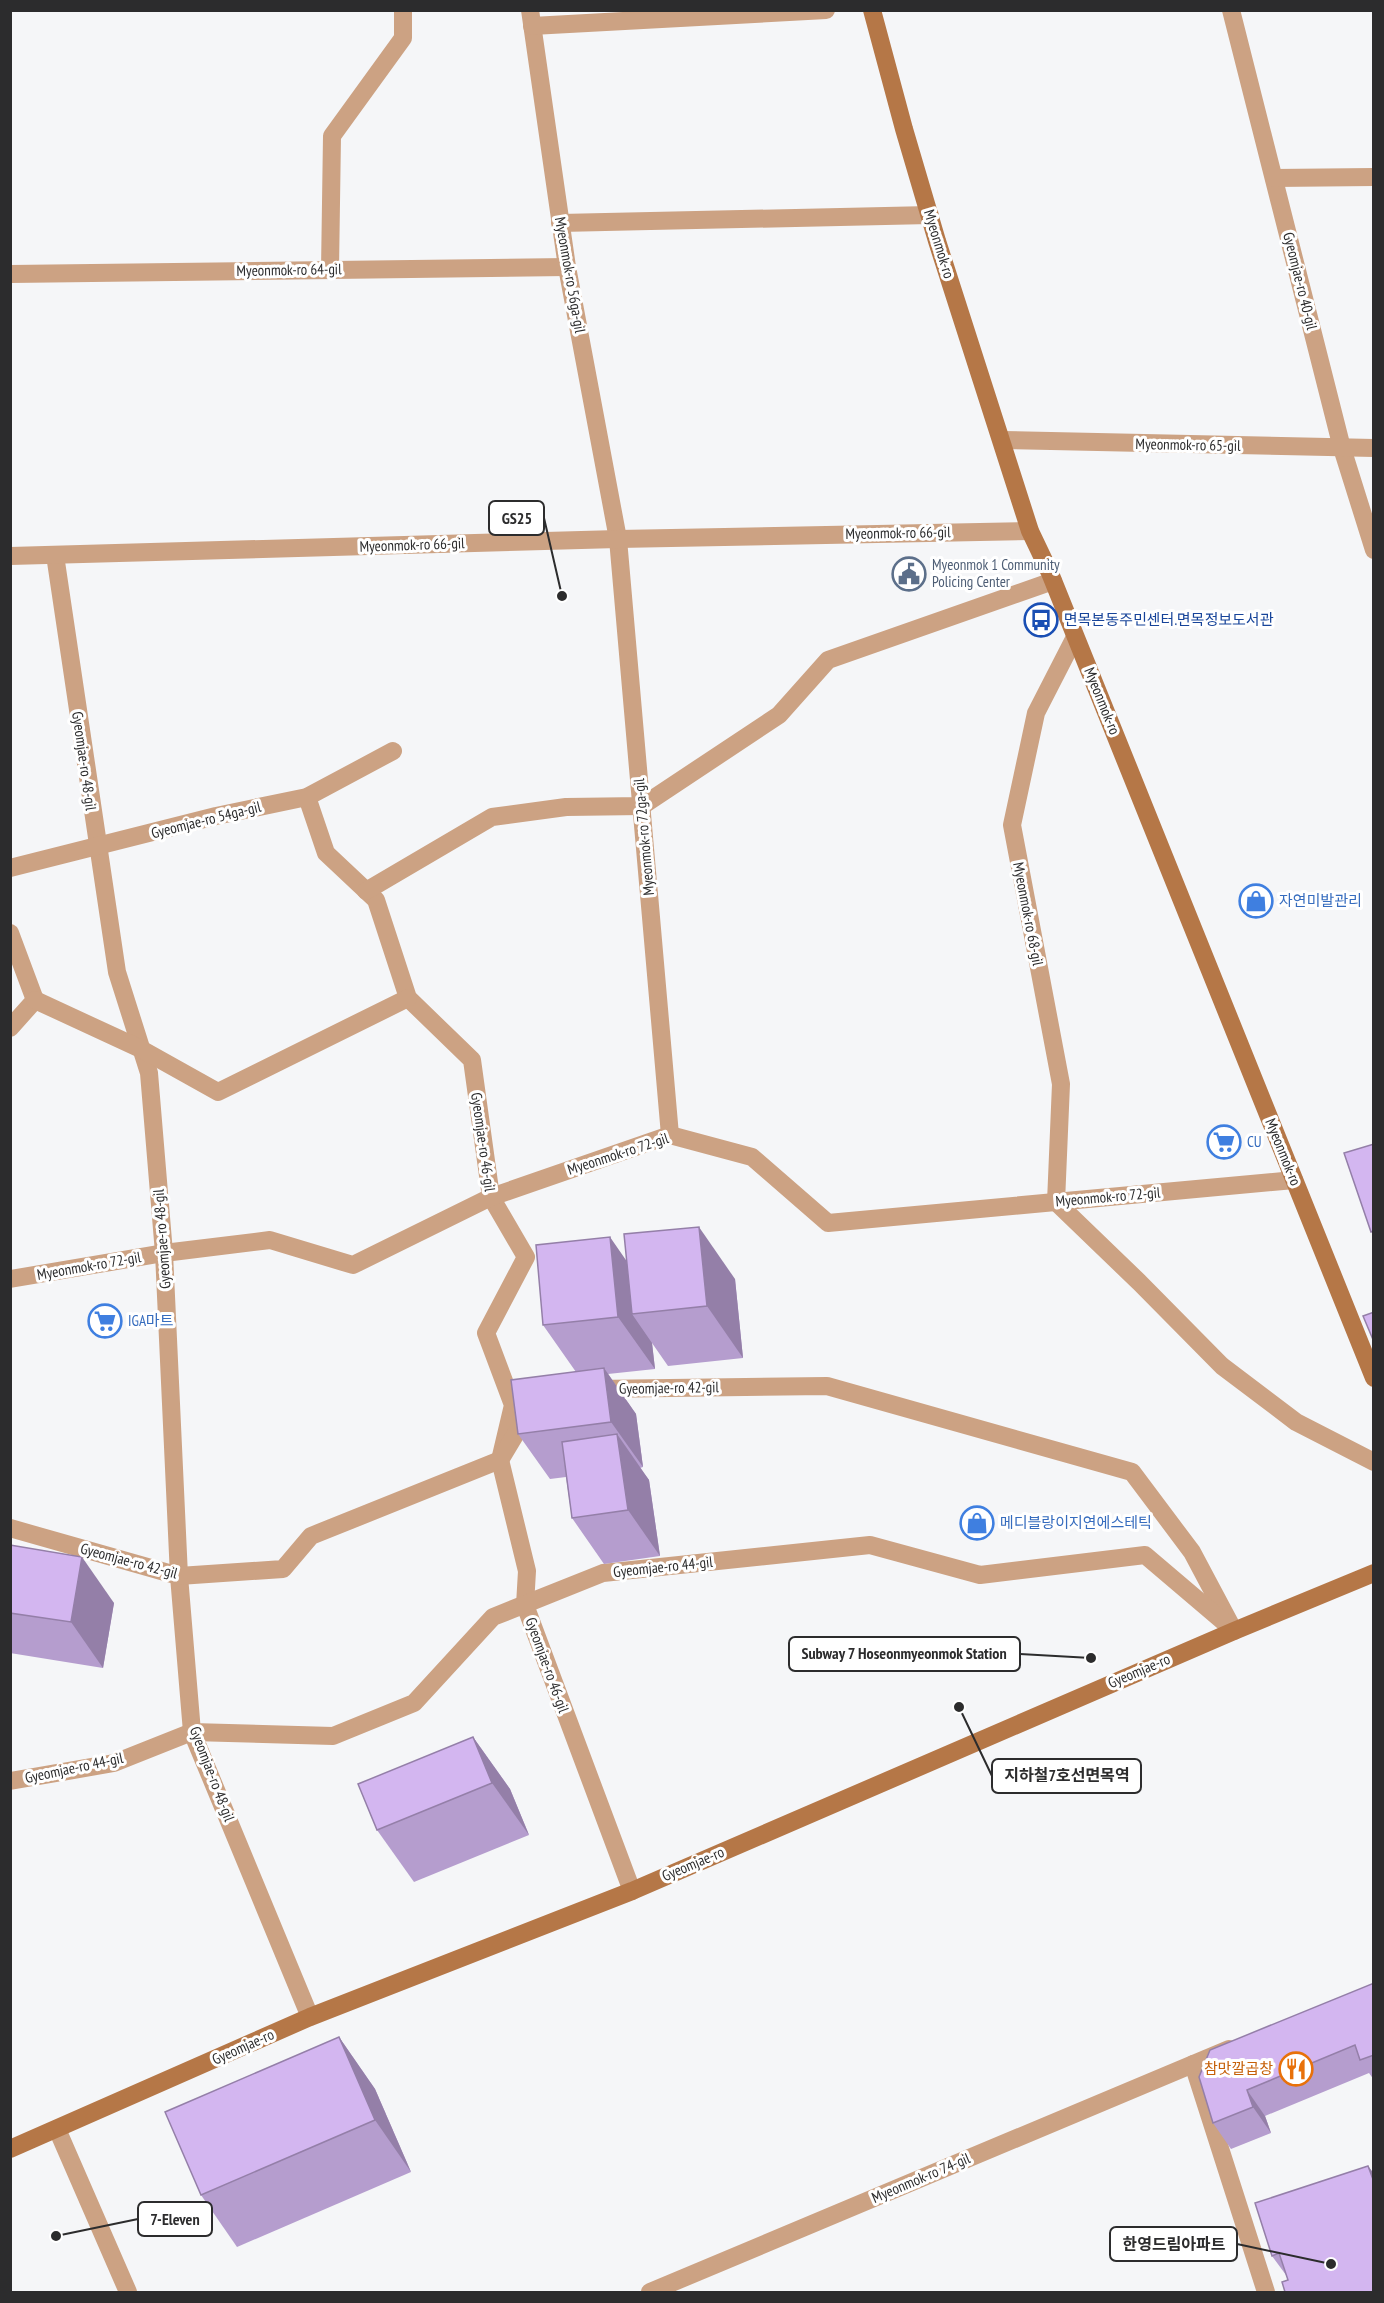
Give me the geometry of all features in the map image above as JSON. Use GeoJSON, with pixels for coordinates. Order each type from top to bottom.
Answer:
{"type":"FeatureCollection","features":[{"type":"Feature","properties":{"kind":"main road","name":"Myeonmok-ro"},"geometry":{"type":"LineString","coordinates":[[872,10],[904,129],[957,305],[1030,531],[1053,581],[1374,1378]]}},
{"type":"Feature","properties":{"kind":"main road","name":"Gyeomjae-ro"},"geometry":{"type":"LineString","coordinates":[[10,2149],[310,2017],[632,1891],[1234,1630],[1374,1573]]}},
{"type":"Feature","properties":{"kind":"street"},"geometry":{"type":"LineString","coordinates":[[330,270],[332,136],[403,38],[403,10]]}},
{"type":"Feature","properties":{"kind":"street"},"geometry":{"type":"LineString","coordinates":[[531,18],[826,10]]}},
{"type":"Feature","properties":{"kind":"street","name":"Gyeomjae-ro 40-gil"},"geometry":{"type":"LineString","coordinates":[[1231,10],[1342,448],[1374,550]]}},
{"type":"Feature","properties":{"kind":"street","name":"Myeonmok-ro 56ga-gil"},"geometry":{"type":"LineString","coordinates":[[531,18],[567,267],[618,538]]}},
{"type":"Feature","properties":{"kind":"street"},"geometry":{"type":"LineString","coordinates":[[1274,178],[1374,177]]}},
{"type":"Feature","properties":{"kind":"street"},"geometry":{"type":"LineString","coordinates":[[560,223],[930,215]]}},
{"type":"Feature","properties":{"kind":"street","name":"Myeonmok-ro 64-gil"},"geometry":{"type":"LineString","coordinates":[[10,274],[567,267]]}},
{"type":"Feature","properties":{"kind":"street","name":"Myeonmok-ro 65-gil"},"geometry":{"type":"LineString","coordinates":[[1002,440],[1374,448]]}},
{"type":"Feature","properties":{"kind":"street","name":"Myeonmok-ro 66-gil"},"geometry":{"type":"LineString","coordinates":[[10,556],[618,538],[1030,531]]}},
{"type":"Feature","properties":{"kind":"street","name":"Myeonmok-ro 72ga-gil"},"geometry":{"type":"LineString","coordinates":[[618,538],[670,1135]]}},
{"type":"Feature","properties":{"kind":"street","name":"Gyeomjae-ro 48-gil"},"geometry":{"type":"LineString","coordinates":[[55,555],[117,972],[149,1073],[164,1253],[179,1576],[192,1732],[310,2017]]}},
{"type":"Feature","properties":{"kind":"street"},"geometry":{"type":"LineString","coordinates":[[366,891],[492,817],[567,807],[642,807],[779,715],[828,660],[1053,581]]}},
{"type":"Feature","properties":{"kind":"street","name":"Myeonmok-ro 68-gil"},"geometry":{"type":"LineString","coordinates":[[1056,1202],[1061,1084],[1012,825],[1036,713],[1075,637]]}},
{"type":"Feature","properties":{"kind":"street","name":"Gyeomjae-ro 54ga-gil"},"geometry":{"type":"LineString","coordinates":[[10,868],[216,816],[307,797],[393,751]]}},
{"type":"Feature","properties":{"kind":"street","name":"Gyeomjae-ro 46-gil"},"geometry":{"type":"LineString","coordinates":[[307,797],[326,853],[376,900],[408,998],[472,1060],[491,1197],[526,1257],[486,1333],[513,1405],[500,1460],[527,1571],[525,1605],[632,1891]]}},
{"type":"Feature","properties":{"kind":"street"},"geometry":{"type":"LineString","coordinates":[[10,933],[35,1000],[141,1049],[218,1092],[408,998]]}},
{"type":"Feature","properties":{"kind":"street"},"geometry":{"type":"LineString","coordinates":[[10,1028],[35,1000]]}},
{"type":"Feature","properties":{"kind":"street","name":"Myeonmok-ro 72-gil"},"geometry":{"type":"LineString","coordinates":[[10,1279],[164,1253],[270,1240],[352,1265],[491,1197],[670,1135],[752,1156],[828,1223],[1294,1180]]}},
{"type":"Feature","properties":{"kind":"street"},"geometry":{"type":"LineString","coordinates":[[1056,1202],[1222,1366],[1296,1422],[1374,1462]]}},
{"type":"Feature","properties":{"kind":"street","name":"Gyeomjae-ro 42-gil"},"geometry":{"type":"LineString","coordinates":[[578,1389],[827,1386],[1132,1472],[1192,1552],[1234,1630]]}},
{"type":"Feature","properties":{"kind":"street"},"geometry":{"type":"LineString","coordinates":[[500,1460],[536,1399]]}},
{"type":"Feature","properties":{"kind":"street","name":"Gyeomjae-ro 42-gil"},"geometry":{"type":"LineString","coordinates":[[10,1528],[179,1576],[283,1569],[311,1536],[500,1460]]}},
{"type":"Feature","properties":{"kind":"street","name":"Gyeomjae-ro 44-gil"},"geometry":{"type":"LineString","coordinates":[[10,1781],[114,1762],[192,1732],[333,1736],[414,1704],[493,1617],[603,1574],[870,1545],[981,1575],[1145,1555],[1234,1630]]}},
{"type":"Feature","properties":{"kind":"street","name":"Myeonmok-ro 74-gil"},"geometry":{"type":"LineString","coordinates":[[650,2292],[1246,2042]]}},
{"type":"Feature","properties":{"kind":"street"},"geometry":{"type":"LineString","coordinates":[[1192,2064],[1266,2292]]}},
{"type":"Feature","properties":{"kind":"street"},"geometry":{"type":"LineString","coordinates":[[57,2129],[128,2292]]}},
{"type":"Feature","properties":{"kind":"building"},"geometry":{"type":"Polygon","coordinates":[[[1374,1144],[1374,1231],[1371,1232],[1344,1153],[1374,1144]]]}},
{"type":"Feature","properties":{"kind":"building"},"geometry":{"type":"Polygon","coordinates":[[[699,1227],[707,1306],[632,1314],[624,1234],[699,1227]]]}},
{"type":"Feature","properties":{"kind":"building"},"geometry":{"type":"Polygon","coordinates":[[[610,1237],[618,1317],[543,1325],[536,1245],[610,1237]]]}},
{"type":"Feature","properties":{"kind":"building"},"geometry":{"type":"Polygon","coordinates":[[[1374,1312],[1374,1342],[1363,1316],[1374,1312]]]}},
{"type":"Feature","properties":{"kind":"building"},"geometry":{"type":"Polygon","coordinates":[[[604,1368],[611,1422],[518,1434],[511,1380],[604,1368]]]}},
{"type":"Feature","properties":{"kind":"building"},"geometry":{"type":"Polygon","coordinates":[[[617,1434],[628,1510],[572,1518],[562,1442],[617,1434]]]}},
{"type":"Feature","properties":{"kind":"building"},"geometry":{"type":"Polygon","coordinates":[[[10,1545],[82,1557],[71,1622],[10,1613],[10,1545]]]}},
{"type":"Feature","properties":{"kind":"building"},"geometry":{"type":"Polygon","coordinates":[[[473,1737],[492,1783],[377,1830],[358,1784],[473,1737]]]}},
{"type":"Feature","properties":{"kind":"building"},"geometry":{"type":"Polygon","coordinates":[[[1374,1983],[1374,2055],[1360,2060],[1355,2045],[1247,2090],[1253,2107],[1213,2123],[1199,2077],[1210,2050],[1374,1983]]]}},
{"type":"Feature","properties":{"kind":"building"},"geometry":{"type":"Polygon","coordinates":[[[339,2037],[375,2120],[201,2195],[165,2112],[339,2037]]]}},
{"type":"Feature","properties":{"kind":"building"},"geometry":{"type":"Polygon","coordinates":[[[1368,2166],[1374,2182],[1374,2292],[1285,2292],[1282,2282],[1288,2280],[1279,2253],[1272,2256],[1255,2203],[1368,2166]]]}},
{"type":"Feature","properties":{"kind":"place","name":"Myeonmok 1 Community Policing Center"},"geometry":{"type":"Point","coordinates":[909,574]}},
{"type":"Feature","properties":{"kind":"place","name":"GS25"},"geometry":{"type":"Point","coordinates":[562,596]}},
{"type":"Feature","properties":{"kind":"place","name":"면목본동주민센터.면목정보도서관"},"geometry":{"type":"Point","coordinates":[1041,620]}},
{"type":"Feature","properties":{"kind":"place","name":"자연미발관리"},"geometry":{"type":"Point","coordinates":[1256,901]}},
{"type":"Feature","properties":{"kind":"place","name":"CU"},"geometry":{"type":"Point","coordinates":[1224,1142]}},
{"type":"Feature","properties":{"kind":"place","name":"IGA마트"},"geometry":{"type":"Point","coordinates":[105,1321]}},
{"type":"Feature","properties":{"kind":"place","name":"메디블랑이지연에스테틱"},"geometry":{"type":"Point","coordinates":[977,1523]}},
{"type":"Feature","properties":{"kind":"place","name":"Subway 7 Hoseonmyeonmok Station"},"geometry":{"type":"Point","coordinates":[1091,1658]}},
{"type":"Feature","properties":{"kind":"place","name":"지하철7호선면목역"},"geometry":{"type":"Point","coordinates":[959,1707]}},
{"type":"Feature","properties":{"kind":"place","name":"참맛깔곱창"},"geometry":{"type":"Point","coordinates":[1296,2069]}},
{"type":"Feature","properties":{"kind":"place","name":"7-Eleven"},"geometry":{"type":"Point","coordinates":[56,2236]}},
{"type":"Feature","properties":{"kind":"place","name":"한영드림아파트"},"geometry":{"type":"Point","coordinates":[1331,2264]}}]}
